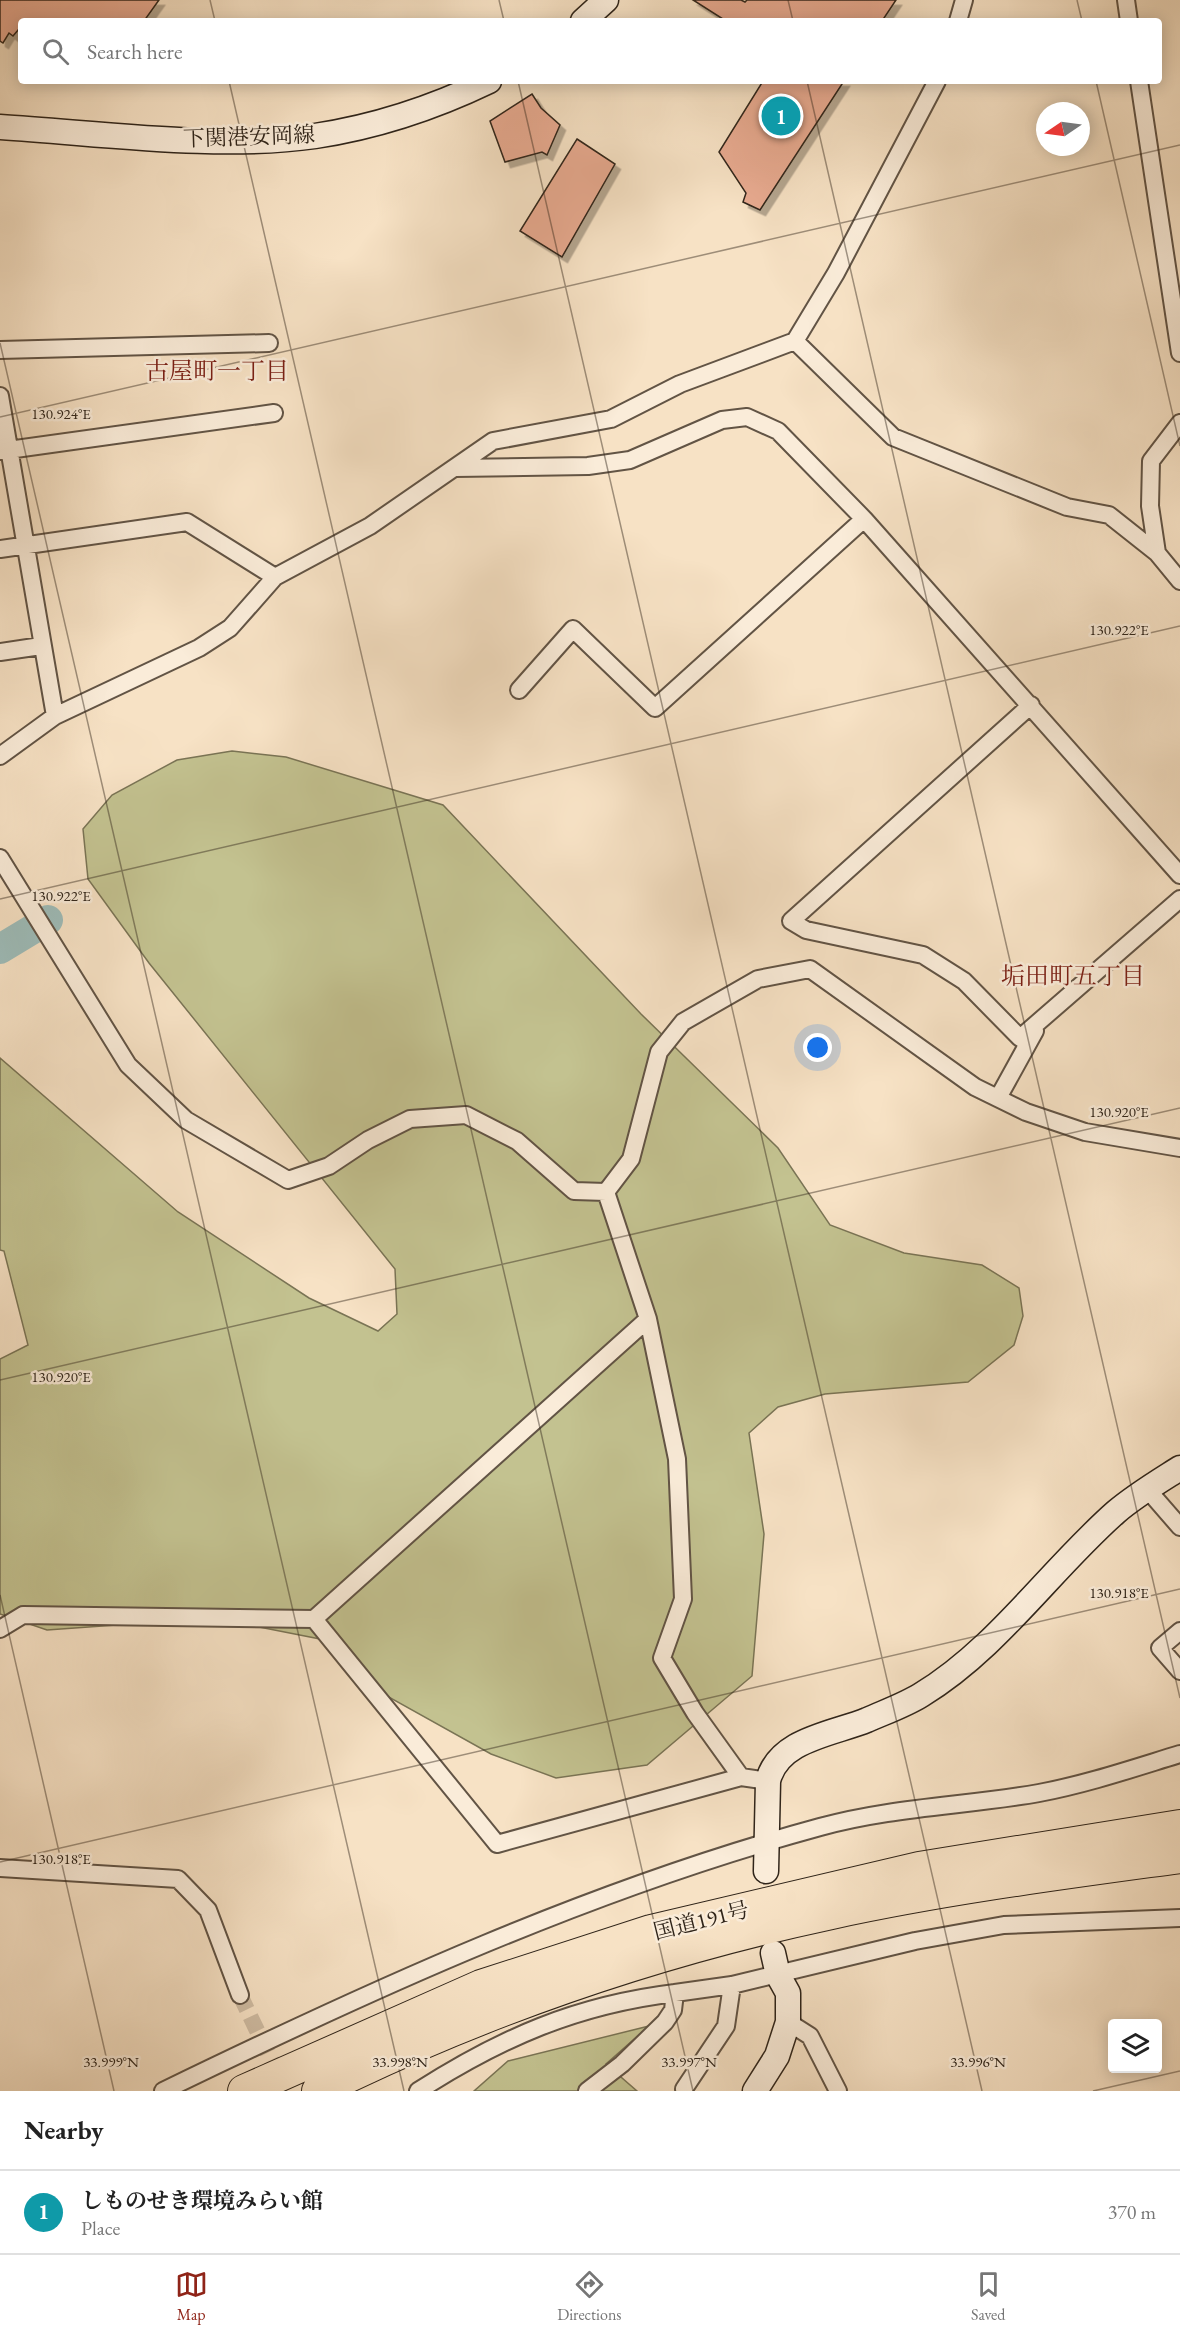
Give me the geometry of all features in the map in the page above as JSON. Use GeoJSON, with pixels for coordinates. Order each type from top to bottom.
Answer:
{"type":"FeatureCollection","features":[{"type":"Feature","properties":{"kind":"highway"},"geometry":{"type":"LineString","coordinates":[[919,1868],[1082,1829],[1180,1809]]}},
{"type":"Feature","properties":{"kind":"highway","name":"国道191号"},"geometry":{"type":"LineString","coordinates":[[244,2091],[482,1986],[651,1931],[919,1868],[1180,1826]]}},
{"type":"Feature","properties":{"kind":"highway","name":"国道191号"},"geometry":{"type":"LineString","coordinates":[[318,2091],[445,2031],[517,2004],[607,1973],[750,1931],[933,1893],[1180,1857]]}},
{"type":"Feature","properties":{"kind":"highway"},"geometry":{"type":"LineString","coordinates":[[220,2091],[348,2045]]}},
{"type":"Feature","properties":{"kind":"street"},"geometry":{"type":"LineString","coordinates":[[586,18],[606,0]]}},
{"type":"Feature","properties":{"kind":"street"},"geometry":{"type":"LineString","coordinates":[[959,18],[964,0]]}},
{"type":"Feature","properties":{"kind":"street"},"geometry":{"type":"LineString","coordinates":[[1126,0],[1129,18]]}},
{"type":"Feature","properties":{"kind":"street","name":"下関港安岡線"},"geometry":{"type":"LineString","coordinates":[[0,127],[218,141],[314,136],[364,127],[406,114],[481,84]]}},
{"type":"Feature","properties":{"kind":"street"},"geometry":{"type":"LineString","coordinates":[[0,756],[55,716],[199,648],[230,628],[275,577],[369,526],[494,441],[611,419],[680,384],[795,341],[836,273],[935,84]]}},
{"type":"Feature","properties":{"kind":"street"},"geometry":{"type":"LineString","coordinates":[[1138,84],[1180,354]]}},
{"type":"Feature","properties":{"kind":"street"},"geometry":{"type":"LineString","coordinates":[[795,341],[893,437],[1067,507],[1109,515],[1157,552],[1180,581]]}},
{"type":"Feature","properties":{"kind":"street"},"geometry":{"type":"LineString","coordinates":[[0,350],[269,343]]}},
{"type":"Feature","properties":{"kind":"street"},"geometry":{"type":"LineString","coordinates":[[0,396],[5,451],[55,716]]}},
{"type":"Feature","properties":{"kind":"street"},"geometry":{"type":"LineString","coordinates":[[5,451],[274,413]]}},
{"type":"Feature","properties":{"kind":"street"},"geometry":{"type":"LineString","coordinates":[[454,468],[588,466],[630,460],[722,420],[747,417],[778,431],[864,519],[1180,875]]}},
{"type":"Feature","properties":{"kind":"street"},"geometry":{"type":"LineString","coordinates":[[1157,552],[1150,506],[1151,460],[1180,423]]}},
{"type":"Feature","properties":{"kind":"street"},"geometry":{"type":"LineString","coordinates":[[519,690],[573,629],[655,708],[864,519]]}},
{"type":"Feature","properties":{"kind":"street"},"geometry":{"type":"LineString","coordinates":[[0,549],[187,522],[275,577]]}},
{"type":"Feature","properties":{"kind":"street"},"geometry":{"type":"LineString","coordinates":[[0,652],[41,646]]}},
{"type":"Feature","properties":{"kind":"street"},"geometry":{"type":"LineString","coordinates":[[1031,705],[791,921],[806,930],[923,955],[964,981],[1020,1038],[1180,899]]}},
{"type":"Feature","properties":{"kind":"street"},"geometry":{"type":"LineString","coordinates":[[0,858],[128,1065],[186,1120],[288,1180],[329,1166],[368,1140],[410,1119],[466,1114],[518,1141],[574,1191],[606,1192]]}},
{"type":"Feature","properties":{"kind":"street"},"geometry":{"type":"LineString","coordinates":[[606,1192],[631,1159],[660,1052],[683,1022],[758,979],[810,969],[975,1087],[1026,1112],[1086,1132],[1180,1148]]}},
{"type":"Feature","properties":{"kind":"street"},"geometry":{"type":"LineString","coordinates":[[998,1098],[1040,1021]]}},
{"type":"Feature","properties":{"kind":"street"},"geometry":{"type":"LineString","coordinates":[[606,1192],[648,1319],[678,1470],[682,1599],[662,1658],[694,1713],[741,1777]]}},
{"type":"Feature","properties":{"kind":"street"},"geometry":{"type":"LineString","coordinates":[[0,1629],[23,1615],[314,1619],[648,1319]]}},
{"type":"Feature","properties":{"kind":"street"},"geometry":{"type":"LineString","coordinates":[[766,1871],[768,1781],[771,1769],[779,1758],[808,1740],[866,1720],[920,1695],[965,1663],[1116,1512],[1180,1468]]}},
{"type":"Feature","properties":{"kind":"street"},"geometry":{"type":"LineString","coordinates":[[1147,1489],[1180,1527]]}},
{"type":"Feature","properties":{"kind":"street"},"geometry":{"type":"LineString","coordinates":[[314,1619],[497,1844],[741,1777],[768,1781]]}},
{"type":"Feature","properties":{"kind":"street"},"geometry":{"type":"LineString","coordinates":[[1180,1631],[1160,1648],[1180,1671]]}},
{"type":"Feature","properties":{"kind":"street"},"geometry":{"type":"LineString","coordinates":[[164,2091],[477,1947],[621,1891],[767,1842],[879,1813],[1040,1792],[1180,1754]]}},
{"type":"Feature","properties":{"kind":"street"},"geometry":{"type":"LineString","coordinates":[[0,1868],[178,1879],[208,1910],[240,1995]]}},
{"type":"Feature","properties":{"kind":"street"},"geometry":{"type":"LineString","coordinates":[[418,2091],[476,2055],[538,2026],[602,2006],[732,1985],[776,1964],[1004,1925],[1180,1918]]}},
{"type":"Feature","properties":{"kind":"street"},"geometry":{"type":"LineString","coordinates":[[755,2091],[777,2056],[788,2022],[788,1993],[776,1964]]}},
{"type":"Feature","properties":{"kind":"street"},"geometry":{"type":"LineString","coordinates":[[684,2089],[726,2026],[732,1985]]}},
{"type":"Feature","properties":{"kind":"street"},"geometry":{"type":"LineString","coordinates":[[587,2091],[622,2064],[665,2022],[673,2010],[675,1993]]}},
{"type":"Feature","properties":{"kind":"street"},"geometry":{"type":"LineString","coordinates":[[788,2022],[810,2036],[838,2091]]}},
{"type":"Feature","properties":{"kind":"shaded area"},"geometry":{"type":"Polygon","coordinates":[[[232,751],[286,757],[443,805],[641,1014],[778,1148],[830,1225],[904,1253],[982,1265],[1019,1288],[1023,1316],[1014,1345],[968,1382],[825,1394],[778,1407],[749,1433],[764,1534],[752,1676],[647,1765],[556,1778],[491,1754],[385,1695],[325,1640],[214,1618],[47,1630],[0,1614],[0,1359],[28,1345],[4,1251],[0,1250],[0,1058],[178,1212],[309,1298],[378,1331],[397,1314],[395,1269],[149,963],[88,879],[83,829],[112,795],[177,760],[232,751]]]}},
{"type":"Feature","properties":{"kind":"shaded area"},"geometry":{"type":"Polygon","coordinates":[[[649,2026],[606,2064],[637,2091],[474,2091],[508,2061],[649,2026]]]}},
{"type":"Feature","properties":{"kind":"building"},"geometry":{"type":"Polygon","coordinates":[[[0,0],[159,0],[146,18],[18,18],[18,30],[13,36],[9,33],[3,43],[0,41],[0,0]]]}},
{"type":"Feature","properties":{"kind":"building"},"geometry":{"type":"Polygon","coordinates":[[[693,0],[741,0],[745,2],[747,0],[896,0],[884,18],[721,18],[693,0]]]}},
{"type":"Feature","properties":{"kind":"building"},"geometry":{"type":"Polygon","coordinates":[[[761,84],[842,84],[760,210],[743,202],[746,193],[719,152],[761,84]]]}},
{"type":"Feature","properties":{"kind":"building"},"geometry":{"type":"Polygon","coordinates":[[[532,94],[541,108],[560,125],[547,155],[542,152],[505,162],[490,121],[532,94]]]}},
{"type":"Feature","properties":{"kind":"building"},"geometry":{"type":"Polygon","coordinates":[[[577,139],[615,164],[562,257],[520,231],[577,139]]]}},
{"type":"Feature","properties":{"kind":"waterway"},"geometry":{"type":"LineString","coordinates":[[0,949],[48,920]]}},
{"type":"Feature","properties":{"kind":"tunnel"},"geometry":{"type":"LineString","coordinates":[[240,1995],[286,2091]]}},
{"type":"Feature","properties":{"kind":"place","name":"しものせき環境みらい館"},"geometry":{"type":"Point","coordinates":[781,116]}},
{"type":"Feature","properties":{"kind":"district","name":"古屋町一丁目"},"geometry":{"type":"Point","coordinates":[217,371]}},
{"type":"Feature","properties":{"kind":"district","name":"垢田町五丁目"},"geometry":{"type":"Point","coordinates":[1073,976]}}]}
